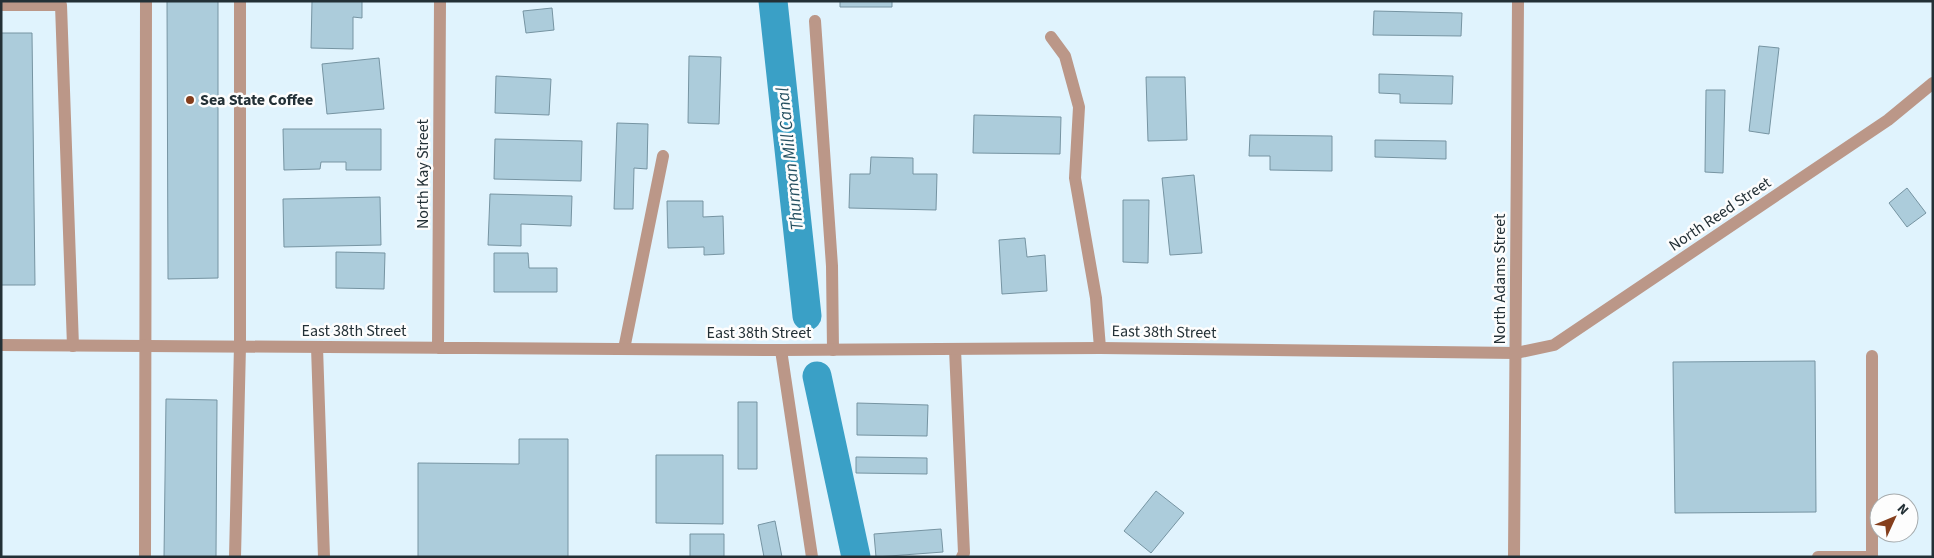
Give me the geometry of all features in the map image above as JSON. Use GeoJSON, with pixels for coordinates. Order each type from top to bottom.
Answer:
{"type":"FeatureCollection","features":[{"type":"Feature","properties":{"kind":"street"},"geometry":{"type":"LineString","coordinates":[[145,557],[146,1]]}},
{"type":"Feature","properties":{"kind":"street"},"geometry":{"type":"LineString","coordinates":[[236,557],[240,346],[240,1]]}},
{"type":"Feature","properties":{"kind":"street","name":"North Kay Street"},"geometry":{"type":"LineString","coordinates":[[438,348],[440,1]]}},
{"type":"Feature","properties":{"kind":"street","name":"North Adams Street"},"geometry":{"type":"LineString","coordinates":[[1514,557],[1518,1]]}},
{"type":"Feature","properties":{"kind":"street"},"geometry":{"type":"LineString","coordinates":[[1,5],[61,5],[73,346]]}},
{"type":"Feature","properties":{"kind":"street"},"geometry":{"type":"LineString","coordinates":[[815,21],[832,266],[833,350]]}},
{"type":"Feature","properties":{"kind":"street"},"geometry":{"type":"LineString","coordinates":[[1051,37],[1066,56],[1079,107],[1076,178],[1096,298],[1100,348]]}},
{"type":"Feature","properties":{"kind":"street","name":"North Reed Street"},"geometry":{"type":"LineString","coordinates":[[1516,353],[1554,345],[1888,120],[1933,83]]}},
{"type":"Feature","properties":{"kind":"street"},"geometry":{"type":"LineString","coordinates":[[624,349],[663,156]]}},
{"type":"Feature","properties":{"kind":"street","name":"East 38th Street"},"geometry":{"type":"LineString","coordinates":[[1,345],[781,350],[1100,348],[1516,353]]}},
{"type":"Feature","properties":{"kind":"street"},"geometry":{"type":"LineString","coordinates":[[317,347],[324,557]]}},
{"type":"Feature","properties":{"kind":"street"},"geometry":{"type":"LineString","coordinates":[[956,349],[964,553],[962,557]]}},
{"type":"Feature","properties":{"kind":"street"},"geometry":{"type":"LineString","coordinates":[[781,350],[812,557]]}},
{"type":"Feature","properties":{"kind":"street"},"geometry":{"type":"LineString","coordinates":[[1818,557],[1872,556],[1872,356]]}},
{"type":"Feature","properties":{"kind":"building"},"geometry":{"type":"Polygon","coordinates":[[[167,1],[218,1],[218,278],[168,279],[167,1]]]}},
{"type":"Feature","properties":{"kind":"building"},"geometry":{"type":"Polygon","coordinates":[[[312,1],[362,1],[362,18],[353,17],[353,49],[311,48],[312,1]]]}},
{"type":"Feature","properties":{"kind":"building"},"geometry":{"type":"Polygon","coordinates":[[[840,1],[892,1],[892,7],[840,7],[840,1]]]}},
{"type":"Feature","properties":{"kind":"building"},"geometry":{"type":"Polygon","coordinates":[[[552,8],[554,30],[526,33],[523,11],[552,8]]]}},
{"type":"Feature","properties":{"kind":"building"},"geometry":{"type":"Polygon","coordinates":[[[1374,11],[1462,13],[1461,36],[1373,35],[1374,11]]]}},
{"type":"Feature","properties":{"kind":"building"},"geometry":{"type":"Polygon","coordinates":[[[1,33],[32,33],[35,285],[1,285],[1,33]]]}},
{"type":"Feature","properties":{"kind":"building"},"geometry":{"type":"Polygon","coordinates":[[[1759,46],[1779,48],[1769,134],[1749,131],[1759,46]]]}},
{"type":"Feature","properties":{"kind":"building"},"geometry":{"type":"Polygon","coordinates":[[[689,56],[721,57],[719,124],[688,123],[689,56]]]}},
{"type":"Feature","properties":{"kind":"building"},"geometry":{"type":"Polygon","coordinates":[[[379,58],[384,109],[327,114],[322,64],[379,58]]]}},
{"type":"Feature","properties":{"kind":"building"},"geometry":{"type":"Polygon","coordinates":[[[1379,74],[1453,76],[1452,104],[1400,103],[1400,94],[1379,93],[1379,74]]]}},
{"type":"Feature","properties":{"kind":"building"},"geometry":{"type":"Polygon","coordinates":[[[496,76],[551,79],[549,115],[495,113],[496,76]]]}},
{"type":"Feature","properties":{"kind":"building"},"geometry":{"type":"Polygon","coordinates":[[[1146,77],[1185,77],[1187,140],[1148,141],[1146,77]]]}},
{"type":"Feature","properties":{"kind":"building"},"geometry":{"type":"Polygon","coordinates":[[[1706,90],[1725,90],[1723,173],[1705,172],[1706,90]]]}},
{"type":"Feature","properties":{"kind":"building"},"geometry":{"type":"Polygon","coordinates":[[[974,115],[1061,117],[1060,154],[973,153],[974,115]]]}},
{"type":"Feature","properties":{"kind":"building"},"geometry":{"type":"Polygon","coordinates":[[[617,123],[648,124],[647,169],[634,168],[633,209],[614,209],[617,123]]]}},
{"type":"Feature","properties":{"kind":"building"},"geometry":{"type":"Polygon","coordinates":[[[283,129],[381,129],[381,170],[346,170],[346,162],[321,162],[320,169],[284,170],[283,129]]]}},
{"type":"Feature","properties":{"kind":"building"},"geometry":{"type":"Polygon","coordinates":[[[1250,135],[1332,136],[1332,171],[1270,170],[1270,156],[1249,156],[1250,135]]]}},
{"type":"Feature","properties":{"kind":"building"},"geometry":{"type":"Polygon","coordinates":[[[495,139],[582,141],[581,181],[494,179],[495,139]]]}},
{"type":"Feature","properties":{"kind":"building"},"geometry":{"type":"Polygon","coordinates":[[[1375,140],[1446,141],[1446,159],[1375,157],[1375,140]]]}},
{"type":"Feature","properties":{"kind":"building"},"geometry":{"type":"Polygon","coordinates":[[[871,157],[913,158],[913,174],[937,174],[936,210],[849,208],[850,174],[870,174],[871,157]]]}},
{"type":"Feature","properties":{"kind":"building"},"geometry":{"type":"Polygon","coordinates":[[[1194,175],[1202,253],[1170,255],[1162,178],[1194,175]]]}},
{"type":"Feature","properties":{"kind":"building"},"geometry":{"type":"Polygon","coordinates":[[[1907,188],[1926,213],[1907,227],[1889,203],[1907,188]]]}},
{"type":"Feature","properties":{"kind":"building"},"geometry":{"type":"Polygon","coordinates":[[[490,194],[572,196],[571,226],[521,224],[521,246],[488,245],[490,194]]]}},
{"type":"Feature","properties":{"kind":"building"},"geometry":{"type":"Polygon","coordinates":[[[380,197],[381,245],[284,247],[283,199],[380,197]]]}},
{"type":"Feature","properties":{"kind":"building"},"geometry":{"type":"Polygon","coordinates":[[[1123,200],[1149,200],[1148,263],[1123,262],[1123,200]]]}},
{"type":"Feature","properties":{"kind":"building"},"geometry":{"type":"Polygon","coordinates":[[[667,201],[703,201],[703,217],[723,216],[724,254],[704,255],[704,247],[668,248],[667,201]]]}},
{"type":"Feature","properties":{"kind":"building"},"geometry":{"type":"Polygon","coordinates":[[[1025,238],[1027,257],[1045,255],[1047,291],[1002,294],[999,240],[1025,238]]]}},
{"type":"Feature","properties":{"kind":"building"},"geometry":{"type":"Polygon","coordinates":[[[336,252],[385,253],[384,289],[336,288],[336,252]]]}},
{"type":"Feature","properties":{"kind":"building"},"geometry":{"type":"Polygon","coordinates":[[[494,253],[528,253],[529,268],[557,268],[557,292],[494,292],[494,253]]]}},
{"type":"Feature","properties":{"kind":"building"},"geometry":{"type":"Polygon","coordinates":[[[1815,361],[1816,512],[1675,513],[1673,362],[1815,361]]]}},
{"type":"Feature","properties":{"kind":"building"},"geometry":{"type":"Polygon","coordinates":[[[166,399],[217,400],[216,557],[164,557],[166,399]]]}},
{"type":"Feature","properties":{"kind":"building"},"geometry":{"type":"Polygon","coordinates":[[[738,402],[757,402],[757,469],[738,469],[738,402]]]}},
{"type":"Feature","properties":{"kind":"building"},"geometry":{"type":"Polygon","coordinates":[[[857,403],[928,405],[927,436],[857,435],[857,403]]]}},
{"type":"Feature","properties":{"kind":"building"},"geometry":{"type":"Polygon","coordinates":[[[519,439],[568,439],[568,557],[418,557],[418,463],[519,464],[519,439]]]}},
{"type":"Feature","properties":{"kind":"building"},"geometry":{"type":"Polygon","coordinates":[[[656,455],[723,455],[723,524],[656,523],[656,455]]]}},
{"type":"Feature","properties":{"kind":"building"},"geometry":{"type":"Polygon","coordinates":[[[856,457],[927,458],[927,474],[856,473],[856,457]]]}},
{"type":"Feature","properties":{"kind":"building"},"geometry":{"type":"Polygon","coordinates":[[[1156,491],[1184,513],[1151,553],[1124,531],[1156,491]]]}},
{"type":"Feature","properties":{"kind":"building"},"geometry":{"type":"Polygon","coordinates":[[[775,521],[782,557],[764,557],[758,525],[775,521]]]}},
{"type":"Feature","properties":{"kind":"building"},"geometry":{"type":"Polygon","coordinates":[[[941,529],[943,552],[876,557],[874,534],[941,529]]]}},
{"type":"Feature","properties":{"kind":"building"},"geometry":{"type":"Polygon","coordinates":[[[690,534],[724,534],[724,557],[690,557],[690,534]]]}},
{"type":"Feature","properties":{"kind":"waterway","name":"Thurman Mill Canal"},"geometry":{"type":"LineString","coordinates":[[773,1],[807,316]]}},
{"type":"Feature","properties":{"kind":"waterway","name":"Thurman Mill Canal"},"geometry":{"type":"LineString","coordinates":[[817,376],[856,557]]}},
{"type":"Feature","properties":{"kind":"place","name":"Sea State Coffee"},"geometry":{"type":"Point","coordinates":[190,100]}}]}
